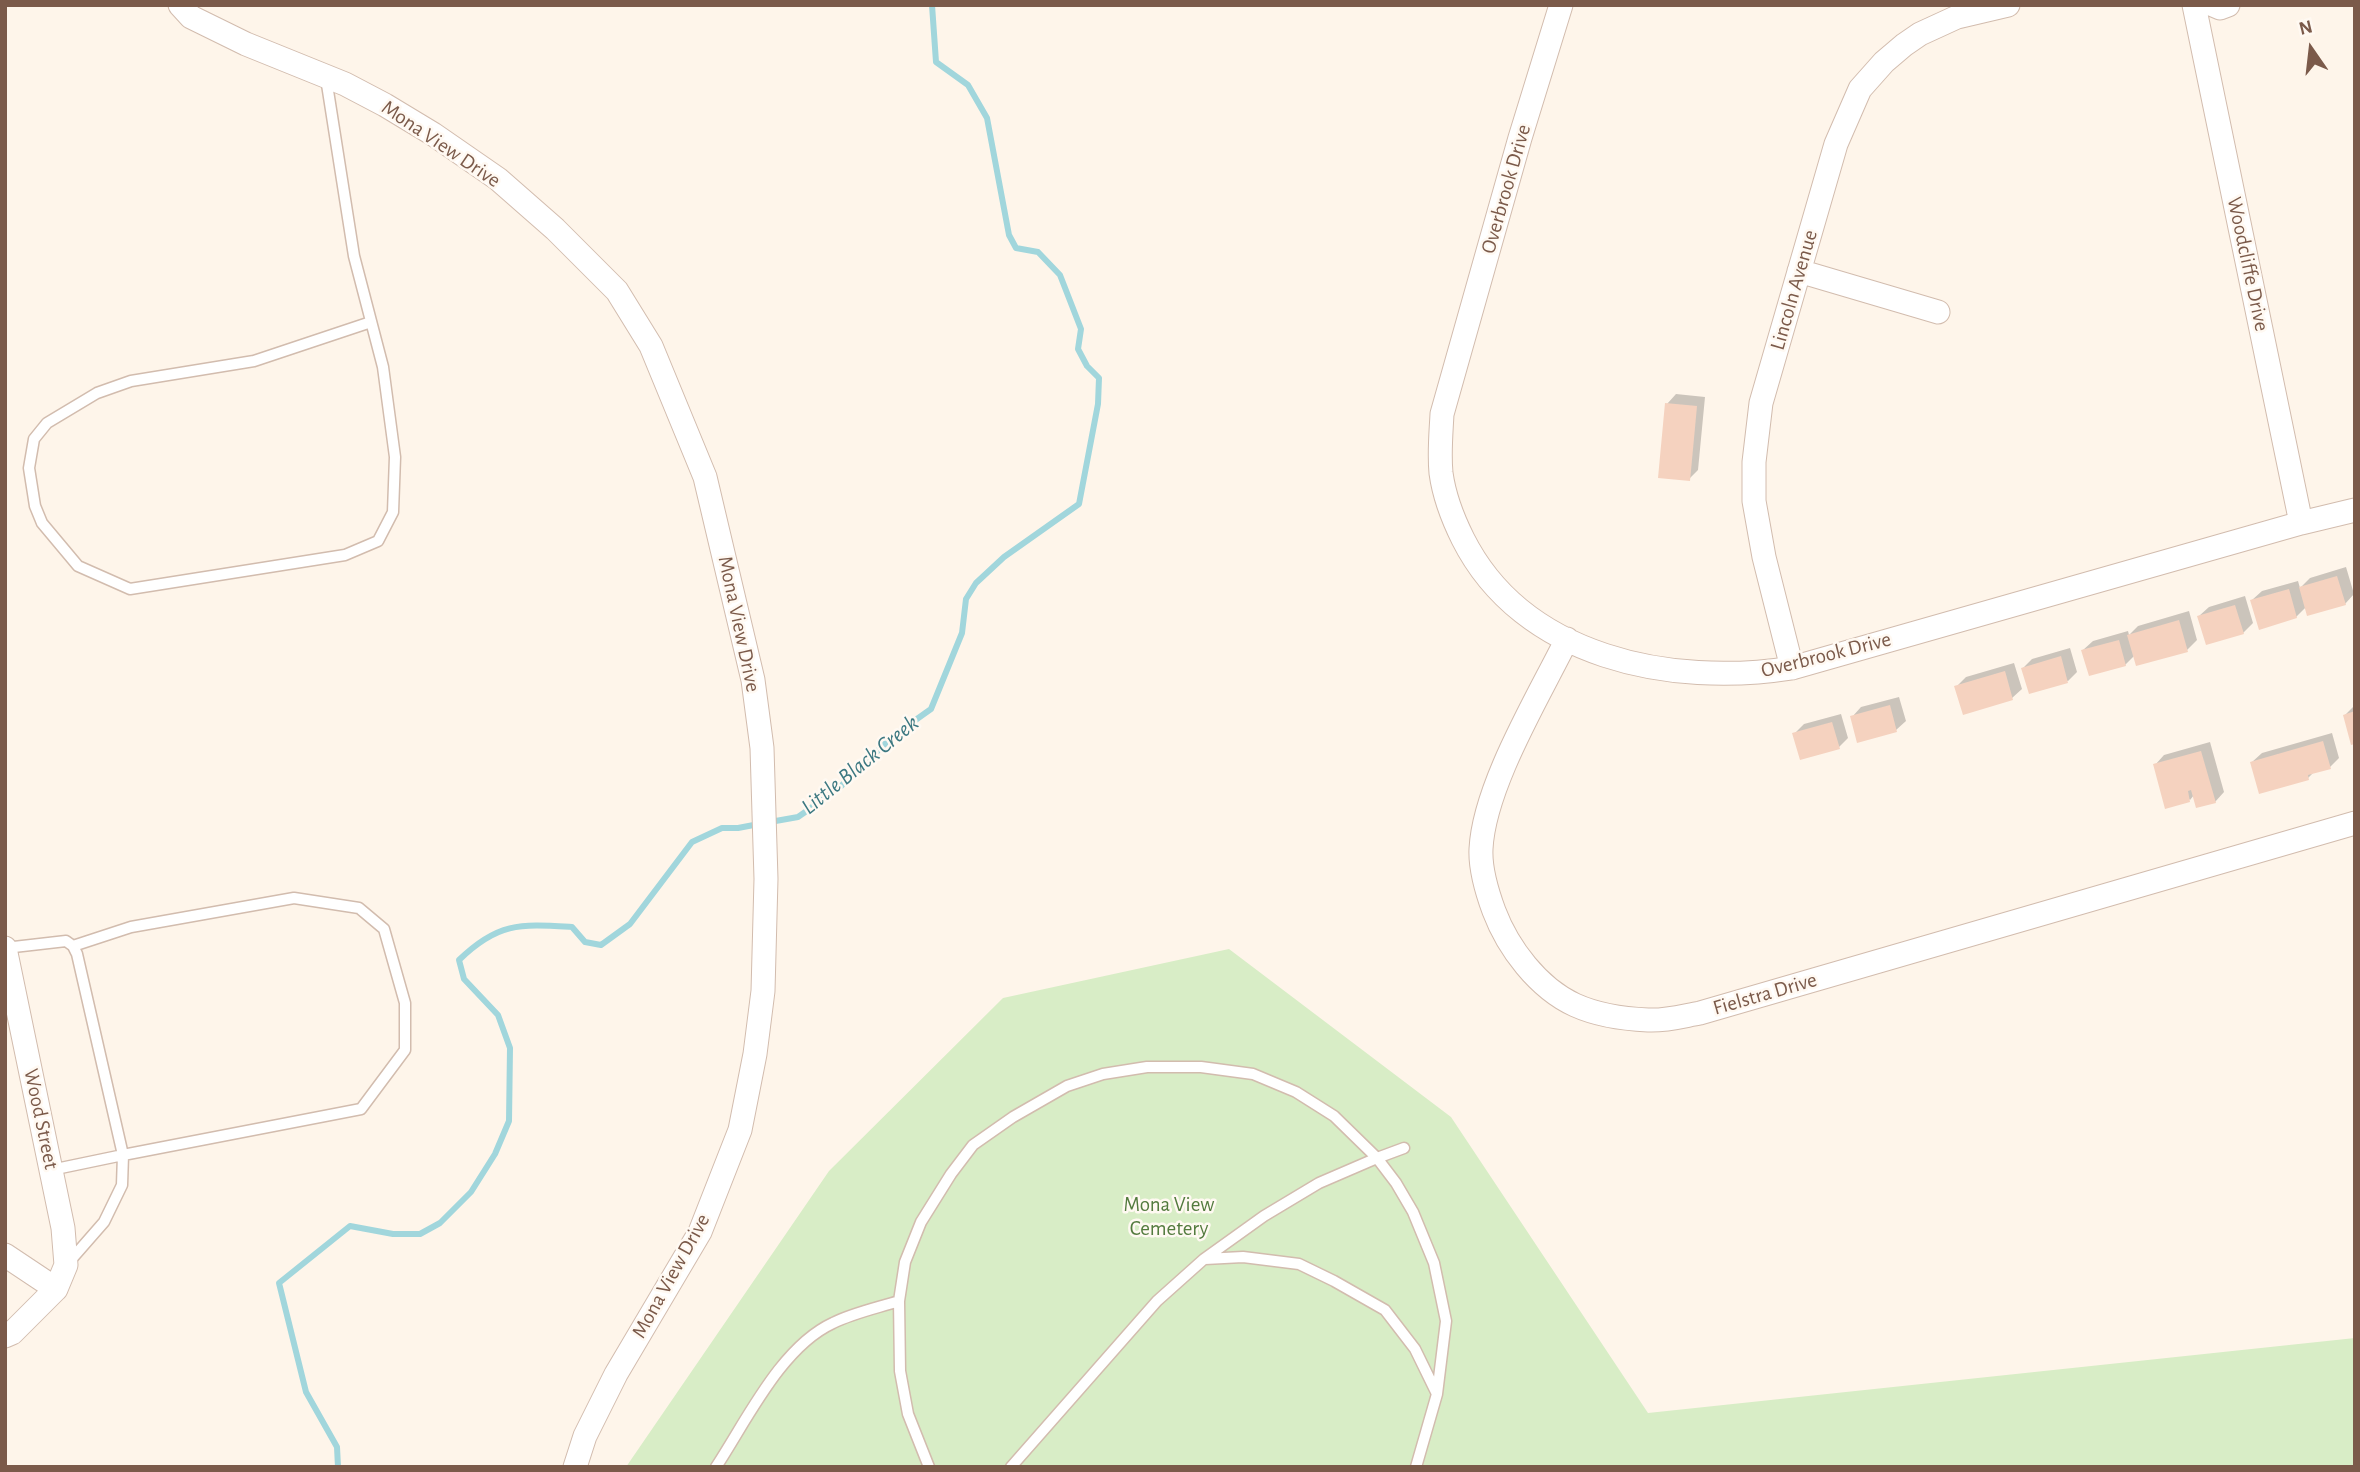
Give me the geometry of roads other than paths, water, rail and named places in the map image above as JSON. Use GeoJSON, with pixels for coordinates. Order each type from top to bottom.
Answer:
{"type":"FeatureCollection","features":[{"type":"Feature","properties":{"kind":"street","name":"Mona View Drive"},"geometry":{"type":"LineString","coordinates":[[180,5],[191,17],[235,39],[326,75],[385,105],[498,179],[555,229],[617,291],[651,346],[705,477],[753,680],[762,748],[765,840],[763,991],[755,1054],[740,1130],[700,1233],[616,1374],[585,1436],[575,1467]]}},
{"type":"Feature","properties":{"kind":"street","name":"Overbrook Drive"},"geometry":{"type":"LineString","coordinates":[[1561,5],[1520,138],[1442,414],[1440,445],[1441,475],[1448,500],[1456,526],[1476,564],[1501,595],[1534,621],[1567,639],[1607,655],[1652,667],[1689,673],[1760,673],[1792,668],[2355,510]]}},
{"type":"Feature","properties":{"kind":"street","name":"Lincoln Avenue"},"geometry":{"type":"LineString","coordinates":[[1792,668],[1764,557],[1754,501],[1754,462],[1761,403],[1836,144],[1860,89],[1884,62],[1920,34],[1957,17],[2008,5]]}},
{"type":"Feature","properties":{"kind":"street","name":"Woodcliffe Drive"},"geometry":{"type":"LineString","coordinates":[[2194,5],[2301,523]]}},
{"type":"Feature","properties":{"kind":"street"},"geometry":{"type":"LineString","coordinates":[[2213,5],[2220,8],[2228,5]]}},
{"type":"Feature","properties":{"kind":"street"},"geometry":{"type":"LineString","coordinates":[[1799,271],[1938,312]]}},
{"type":"Feature","properties":{"kind":"street","name":"Fielstra Drive"},"geometry":{"type":"LineString","coordinates":[[1567,639],[1508,758],[1490,805],[1481,850],[1487,891],[1499,925],[1517,956],[1548,986],[1575,1005],[1612,1016],[1649,1020],[1700,1013],[2355,823]]}},
{"type":"Feature","properties":{"kind":"street","name":"Wood Street"},"geometry":{"type":"LineString","coordinates":[[5,948],[63,1228],[66,1265],[56,1289]]}},
{"type":"Feature","properties":{"kind":"street"},"geometry":{"type":"LineString","coordinates":[[5,1255],[56,1289],[12,1333],[5,1336]]}},
{"type":"Feature","properties":{"kind":"lane"},"geometry":{"type":"LineString","coordinates":[[326,75],[354,256],[372,322],[383,367],[395,457],[393,512],[378,541],[345,555],[130,589],[78,566],[42,523],[35,506],[29,468],[34,439],[47,423],[97,393],[131,381],[254,361],[372,322]]}},
{"type":"Feature","properties":{"kind":"lane"},"geometry":{"type":"LineString","coordinates":[[51,1170],[361,1109],[405,1050],[405,1003],[384,929],[359,908],[294,898],[131,927],[73,946]]}},
{"type":"Feature","properties":{"kind":"lane"},"geometry":{"type":"LineString","coordinates":[[5,948],[65,941],[73,946],[123,1155],[122,1185],[104,1222],[66,1265]]}},
{"type":"Feature","properties":{"kind":"lane"},"geometry":{"type":"LineString","coordinates":[[929,1467],[908,1414],[901,1371],[899,1301],[905,1262],[922,1222],[951,1174],[973,1145],[1013,1116],[1067,1086],[1103,1074],[1161,1067],[1201,1067],[1253,1074],[1296,1092],[1334,1116],[1377,1158],[1396,1183],[1413,1212],[1434,1263],[1446,1321],[1437,1394],[1416,1467]]}},
{"type":"Feature","properties":{"kind":"lane"},"geometry":{"type":"LineString","coordinates":[[1012,1467],[1157,1301],[1204,1259],[1264,1216],[1319,1183],[1404,1148]]}},
{"type":"Feature","properties":{"kind":"lane"},"geometry":{"type":"LineString","coordinates":[[1204,1259],[1243,1257],[1298,1265],[1334,1281],[1385,1310],[1416,1349],[1437,1394]]}},
{"type":"Feature","properties":{"kind":"lane"},"geometry":{"type":"LineString","coordinates":[[716,1467],[767,1386],[795,1348],[832,1323],[899,1301]]}},
{"type":"Feature","properties":{"kind":"waterway","name":"Little Black Creek"},"geometry":{"type":"LineString","coordinates":[[770,822],[798,817],[838,789],[893,736],[931,709],[962,633],[966,599],[976,583],[1004,557],[1079,504],[1098,404],[1099,378],[1087,366],[1078,349],[1081,329],[1060,275],[1038,252],[1016,248],[1009,235],[987,118],[968,85],[936,62],[932,5]]}},
{"type":"Feature","properties":{"kind":"waterway","name":"Little Black Creek"},"geometry":{"type":"LineString","coordinates":[[338,1467],[337,1447],[306,1392],[279,1283],[350,1226],[393,1234],[420,1234],[440,1223],[471,1192],[495,1154],[509,1121],[510,1048],[498,1015],[464,979],[459,960],[486,938],[498,932],[524,926],[572,927],[585,942],[601,945],[630,924],[692,842],[722,828],[759,824]]}},
{"type":"Feature","properties":{"kind":"park label","name":"Mona View Cemetery"},"geometry":{"type":"Point","coordinates":[1169,1217]}}]}
